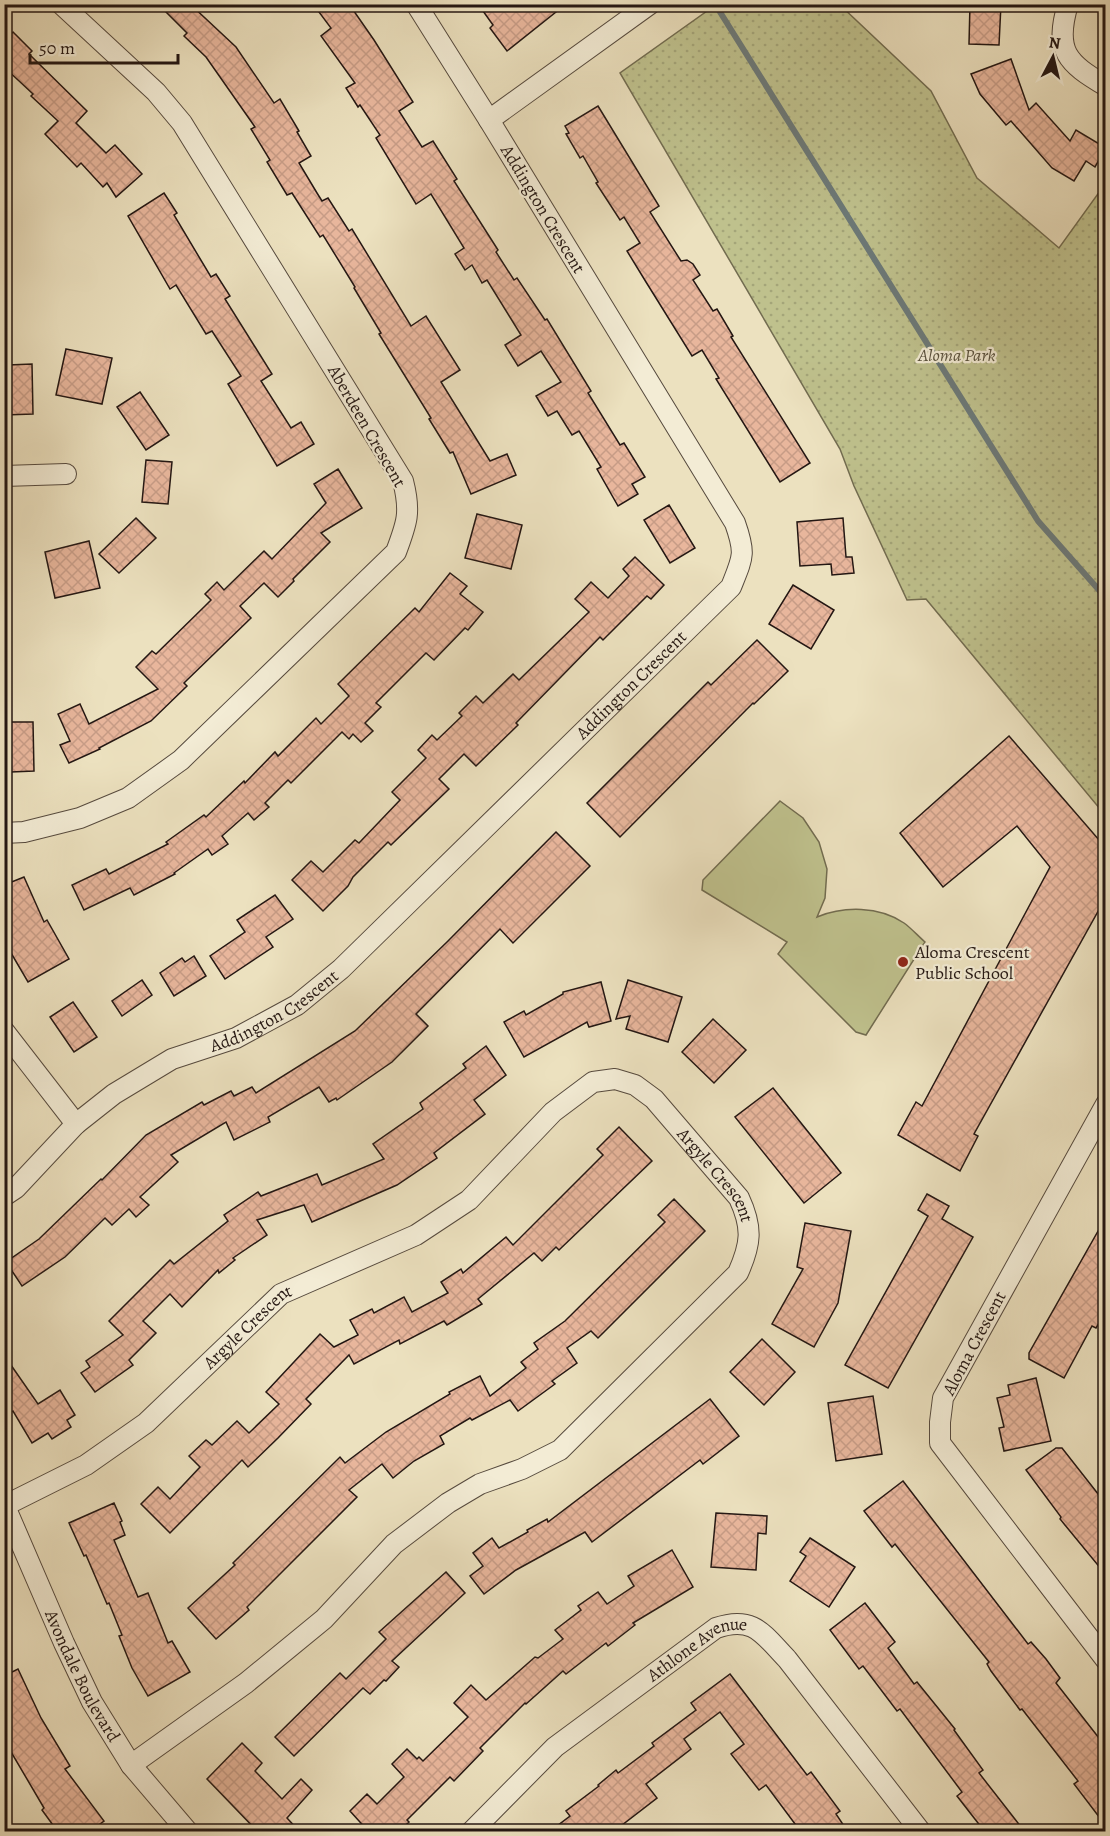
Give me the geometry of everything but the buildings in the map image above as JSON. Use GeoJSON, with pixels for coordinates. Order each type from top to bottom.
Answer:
{"type":"FeatureCollection","features":[{"type":"Feature","properties":{"kind":"street","name":"Aberdeen Crescent"},"geometry":{"type":"LineString","coordinates":[[4,833],[24,832],[80,818],[128,798],[181,760],[396,552],[406,527],[409,503],[403,481],[182,123],[156,92],[61,4]]}},
{"type":"Feature","properties":{"kind":"street","name":"Addington Crescent"},"geometry":{"type":"LineString","coordinates":[[4,1196],[16,1188],[76,1124],[114,1094],[172,1059],[236,1038],[297,1005],[341,969],[731,587],[740,564],[743,546],[735,523],[416,4]]}},
{"type":"Feature","properties":{"kind":"street"},"geometry":{"type":"LineString","coordinates":[[489,120],[650,4]]}},
{"type":"Feature","properties":{"kind":"street"},"geometry":{"type":"LineString","coordinates":[[1068,4],[1061,28],[1064,50],[1079,70],[1106,86]]}},
{"type":"Feature","properties":{"kind":"street"},"geometry":{"type":"LineString","coordinates":[[4,476],[66,474]]}},
{"type":"Feature","properties":{"kind":"street"},"geometry":{"type":"LineString","coordinates":[[4,1032],[76,1124]]}},
{"type":"Feature","properties":{"kind":"street","name":"Argyle Crescent"},"geometry":{"type":"LineString","coordinates":[[5,1504],[86,1465],[146,1423],[281,1294],[416,1235],[469,1200],[553,1113],[593,1082],[615,1079],[635,1084],[654,1099],[740,1198],[750,1230],[747,1254],[738,1273],[560,1450],[522,1469],[480,1484],[448,1503],[394,1544],[324,1618],[246,1683],[132,1765]]}},
{"type":"Feature","properties":{"kind":"street","name":"Aloma Crescent"},"geometry":{"type":"LineString","coordinates":[[1106,1104],[943,1398],[940,1443],[1106,1660]]}},
{"type":"Feature","properties":{"kind":"street","name":"Avondale Boulevard"},"geometry":{"type":"LineString","coordinates":[[5,1504],[60,1634],[92,1702],[132,1765],[188,1832]]}},
{"type":"Feature","properties":{"kind":"street","name":"Athlone Avenue"},"geometry":{"type":"LineString","coordinates":[[471,1832],[555,1747],[716,1628],[729,1624],[747,1623],[764,1635],[787,1659],[921,1832]]}},
{"type":"Feature","properties":{"kind":"green space","name":"Aloma Park"},"geometry":{"type":"Polygon","coordinates":[[[717,4],[840,5],[931,91],[977,178],[1059,248],[1105,184],[1105,815],[926,599],[907,600],[854,486],[840,449],[620,73],[717,4]]]}},
{"type":"Feature","properties":{"kind":"green space"},"geometry":{"type":"Polygon","coordinates":[[[780,801],[803,818],[819,842],[827,869],[825,898],[817,917],[827,913],[850,910],[884,913],[904,923],[925,942],[866,1035],[856,1032],[778,954],[787,942],[702,890],[703,880],[780,801]]]}},
{"type":"Feature","properties":{"kind":"waterway"},"geometry":{"type":"LineString","coordinates":[[715,4],[1038,521],[1106,598]]}},
{"type":"Feature","properties":{"kind":"place","name":"Aloma Crescent Public School"},"geometry":{"type":"Point","coordinates":[903,962]}}]}
